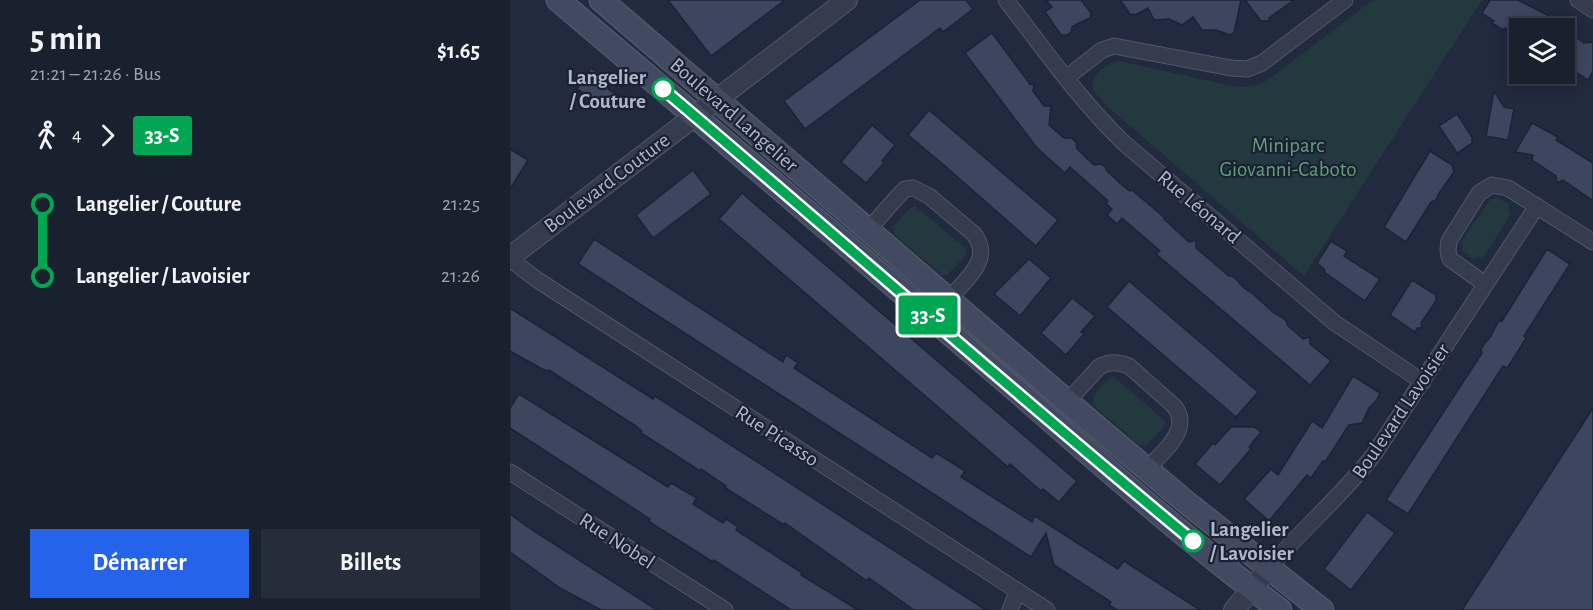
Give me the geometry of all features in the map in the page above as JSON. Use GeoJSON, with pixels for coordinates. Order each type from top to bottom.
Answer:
{"type":"FeatureCollection","features":[{"type":"Feature","properties":{"kind":"main road","name":"Boulevard Langelier"},"geometry":{"type":"LineString","coordinates":[[558,0],[1101,465],[1251,589],[1280,610]]}},
{"type":"Feature","properties":{"kind":"main road","name":"Boulevard Langelier"},"geometry":{"type":"LineString","coordinates":[[601,0],[1147,469],[1322,610]]}},
{"type":"Feature","properties":{"kind":"street","name":"Boulevard Couture"},"geometry":{"type":"LineString","coordinates":[[510,258],[847,0]]}},
{"type":"Feature","properties":{"kind":"street","name":"Rue Léonard"},"geometry":{"type":"LineString","coordinates":[[1006,0],[1104,124],[1125,144],[1348,333],[1423,382]]}},
{"type":"Feature","properties":{"kind":"street"},"geometry":{"type":"LineString","coordinates":[[1066,78],[1102,50],[1114,46],[1247,69],[1262,63],[1345,0]]}},
{"type":"Feature","properties":{"kind":"street"},"geometry":{"type":"LineString","coordinates":[[1578,0],[1593,10]]}},
{"type":"Feature","properties":{"kind":"street"},"geometry":{"type":"LineString","coordinates":[[1485,284],[1455,263],[1448,253],[1449,241],[1479,193],[1492,185],[1500,185],[1593,242]]}},
{"type":"Feature","properties":{"kind":"street"},"geometry":{"type":"LineString","coordinates":[[868,230],[905,189],[913,188],[929,196],[974,234],[982,250],[978,265],[948,300]]}},
{"type":"Feature","properties":{"kind":"street","name":"Boulevard Lavoisier"},"geometry":{"type":"LineString","coordinates":[[1234,610],[1301,532],[1359,475],[1423,382],[1537,206]]}},
{"type":"Feature","properties":{"kind":"street","name":"Rue Picasso"},"geometry":{"type":"LineString","coordinates":[[510,258],[536,279],[1047,610]]}},
{"type":"Feature","properties":{"kind":"street"},"geometry":{"type":"LineString","coordinates":[[1068,401],[1099,367],[1106,363],[1122,363],[1129,366],[1174,406],[1179,412],[1181,421],[1175,438],[1147,469]]}},
{"type":"Feature","properties":{"kind":"street","name":"Rue Nobel"},"geometry":{"type":"LineString","coordinates":[[510,472],[725,610]]}},
{"type":"Feature","properties":{"kind":"street"},"geometry":{"type":"LineString","coordinates":[[1010,610],[1017,592]]}},
{"type":"Feature","properties":{"kind":"green space","name":"Miniparc Giovanni-Caboto"},"geometry":{"type":"Polygon","coordinates":[[[1373,0],[1482,0],[1304,276],[1107,106],[1093,89],[1093,80],[1096,75],[1109,64],[1119,61],[1228,85],[1243,87],[1256,85],[1266,81],[1373,0]]]}},
{"type":"Feature","properties":{"kind":"green space"},"geometry":{"type":"Polygon","coordinates":[[[1497,198],[1509,204],[1510,215],[1485,255],[1481,258],[1476,257],[1474,260],[1463,251],[1462,241],[1490,200],[1497,198]]]}},
{"type":"Feature","properties":{"kind":"green space"},"geometry":{"type":"Polygon","coordinates":[[[915,206],[966,249],[966,255],[947,275],[942,275],[894,234],[893,227],[910,208],[915,206]]]}},
{"type":"Feature","properties":{"kind":"green space"},"geometry":{"type":"Polygon","coordinates":[[[1114,377],[1165,421],[1164,427],[1146,446],[1139,445],[1093,405],[1099,388],[1114,377]]]}},
{"type":"Feature","properties":{"kind":"building"},"geometry":{"type":"Polygon","coordinates":[[[668,0],[785,0],[711,56],[668,0]]]}},
{"type":"Feature","properties":{"kind":"building"},"geometry":{"type":"Polygon","coordinates":[[[920,0],[966,0],[973,9],[943,32],[940,28],[805,129],[784,101],[920,0]]]}},
{"type":"Feature","properties":{"kind":"building"},"geometry":{"type":"Polygon","coordinates":[[[1046,0],[1081,0],[1091,13],[1090,18],[1072,27],[1071,32],[1067,35],[1061,35],[1045,12],[1052,7],[1046,0]]]}},
{"type":"Feature","properties":{"kind":"building"},"geometry":{"type":"Polygon","coordinates":[[[1120,0],[1241,0],[1234,33],[1230,35],[1216,30],[1202,30],[1193,17],[1182,25],[1169,19],[1154,20],[1148,8],[1135,15],[1130,14],[1120,0]]]}},
{"type":"Feature","properties":{"kind":"building"},"geometry":{"type":"Polygon","coordinates":[[[1245,0],[1294,0],[1269,18],[1269,21],[1261,21],[1245,0]]]}},
{"type":"Feature","properties":{"kind":"building"},"geometry":{"type":"Polygon","coordinates":[[[1490,0],[1518,0],[1547,15],[1547,18],[1509,18],[1509,30],[1505,28],[1503,30],[1482,13],[1490,0]]]}},
{"type":"Feature","properties":{"kind":"building"},"geometry":{"type":"Polygon","coordinates":[[[992,33],[1030,84],[1034,85],[1033,91],[1044,106],[1051,106],[1049,125],[1064,138],[1071,138],[1076,142],[1077,149],[1094,165],[1101,164],[1106,167],[1106,170],[1122,185],[1132,190],[1165,218],[1189,242],[1196,240],[1196,248],[1283,318],[1287,325],[1303,339],[1310,337],[1310,344],[1331,361],[1310,385],[1156,254],[1160,251],[1122,218],[1117,224],[1107,215],[1112,209],[1106,204],[1108,201],[1070,167],[1065,173],[1037,148],[965,53],[992,33]]]}},
{"type":"Feature","properties":{"kind":"building"},"geometry":{"type":"Polygon","coordinates":[[[1575,36],[1584,43],[1593,42],[1593,71],[1588,80],[1575,72],[1575,36]]]}},
{"type":"Feature","properties":{"kind":"building"},"geometry":{"type":"Polygon","coordinates":[[[591,68],[612,82],[608,89],[617,95],[608,109],[577,89],[591,68]]]}},
{"type":"Feature","properties":{"kind":"building"},"geometry":{"type":"Polygon","coordinates":[[[1494,91],[1504,107],[1514,109],[1508,140],[1486,136],[1494,91]]]}},
{"type":"Feature","properties":{"kind":"building"},"geometry":{"type":"Polygon","coordinates":[[[929,110],[1058,220],[1036,246],[908,135],[929,110]]]}},
{"type":"Feature","properties":{"kind":"building"},"geometry":{"type":"Polygon","coordinates":[[[1457,114],[1472,137],[1472,143],[1457,153],[1439,126],[1457,114]]]}},
{"type":"Feature","properties":{"kind":"building"},"geometry":{"type":"Polygon","coordinates":[[[1532,123],[1558,137],[1556,140],[1593,163],[1593,201],[1563,180],[1557,183],[1556,176],[1532,160],[1533,155],[1515,152],[1532,123]]]}},
{"type":"Feature","properties":{"kind":"building"},"geometry":{"type":"Polygon","coordinates":[[[872,125],[895,145],[882,161],[884,163],[866,183],[841,162],[872,125]]]}},
{"type":"Feature","properties":{"kind":"building"},"geometry":{"type":"Polygon","coordinates":[[[510,149],[528,160],[510,189],[510,149]]]}},
{"type":"Feature","properties":{"kind":"building"},"geometry":{"type":"Polygon","coordinates":[[[1430,151],[1452,165],[1454,172],[1436,200],[1431,202],[1406,242],[1384,227],[1430,151]]]}},
{"type":"Feature","properties":{"kind":"building"},"geometry":{"type":"Polygon","coordinates":[[[693,170],[711,194],[653,238],[636,215],[693,170]]]}},
{"type":"Feature","properties":{"kind":"building"},"geometry":{"type":"Polygon","coordinates":[[[742,193],[1077,481],[1059,502],[1043,489],[1041,491],[1010,464],[1008,467],[719,219],[742,193]]]}},
{"type":"Feature","properties":{"kind":"building"},"geometry":{"type":"Polygon","coordinates":[[[594,239],[783,362],[786,355],[798,363],[794,368],[932,458],[936,453],[965,471],[961,477],[1032,522],[1035,516],[1118,569],[1124,561],[1200,610],[1117,610],[1109,605],[1111,602],[1054,565],[1046,533],[1031,557],[578,264],[594,239]]]}},
{"type":"Feature","properties":{"kind":"building"},"geometry":{"type":"Polygon","coordinates":[[[1331,241],[1347,251],[1344,256],[1380,279],[1365,301],[1324,272],[1325,270],[1317,263],[1331,241]]]}},
{"type":"Feature","properties":{"kind":"building"},"geometry":{"type":"Polygon","coordinates":[[[1547,249],[1570,264],[1524,336],[1526,338],[1517,353],[1507,368],[1503,366],[1408,514],[1386,500],[1482,353],[1481,349],[1498,322],[1502,321],[1547,249]]]}},
{"type":"Feature","properties":{"kind":"building"},"geometry":{"type":"Polygon","coordinates":[[[1029,259],[1051,278],[1020,316],[994,294],[1029,259]]]}},
{"type":"Feature","properties":{"kind":"building"},"geometry":{"type":"Polygon","coordinates":[[[1412,280],[1436,295],[1436,301],[1421,323],[1422,328],[1417,328],[1415,332],[1390,315],[1412,280]]]}},
{"type":"Feature","properties":{"kind":"building"},"geometry":{"type":"Polygon","coordinates":[[[1129,281],[1258,392],[1236,417],[1107,307],[1129,281]]]}},
{"type":"Feature","properties":{"kind":"building"},"geometry":{"type":"Polygon","coordinates":[[[1072,298],[1095,316],[1081,332],[1084,334],[1066,355],[1041,333],[1072,298]]]}},
{"type":"Feature","properties":{"kind":"building"},"geometry":{"type":"Polygon","coordinates":[[[510,308],[653,399],[655,396],[986,610],[914,610],[869,578],[867,581],[785,523],[784,525],[724,487],[726,486],[701,469],[700,471],[641,433],[642,431],[636,426],[549,370],[542,369],[510,351],[510,308]]]}},
{"type":"Feature","properties":{"kind":"building"},"geometry":{"type":"Polygon","coordinates":[[[1353,376],[1380,393],[1376,401],[1369,408],[1362,423],[1349,425],[1325,462],[1323,461],[1311,478],[1307,475],[1269,521],[1244,499],[1271,469],[1278,475],[1312,421],[1322,428],[1353,376]]]}},
{"type":"Feature","properties":{"kind":"building"},"geometry":{"type":"Polygon","coordinates":[[[519,394],[668,487],[671,483],[697,498],[693,504],[723,523],[726,519],[738,527],[736,530],[802,573],[801,575],[858,610],[791,610],[648,521],[650,519],[510,428],[510,408],[519,394]]]}},
{"type":"Feature","properties":{"kind":"building"},"geometry":{"type":"Polygon","coordinates":[[[1593,408],[1593,610],[1462,610],[1593,408]]]}},
{"type":"Feature","properties":{"kind":"building"},"geometry":{"type":"Polygon","coordinates":[[[1231,427],[1254,427],[1261,432],[1249,447],[1251,449],[1220,485],[1195,464],[1231,427]]]}},
{"type":"Feature","properties":{"kind":"building"},"geometry":{"type":"Polygon","coordinates":[[[1367,512],[1395,533],[1351,590],[1324,569],[1367,512]]]}},
{"type":"Feature","properties":{"kind":"building"},"geometry":{"type":"Polygon","coordinates":[[[510,514],[657,610],[601,610],[560,588],[510,552],[510,514]]]}},
{"type":"Feature","properties":{"kind":"bus line","name":"33-S"},"geometry":{"type":"LineString","coordinates":[[663,89],[1083,450],[1193,541]]}},
{"type":"Feature","properties":{"kind":"place","name":"Langelier / Couture"},"geometry":{"type":"Point","coordinates":[663,89]}},
{"type":"Feature","properties":{"kind":"place","name":"Langelier / Lavoisier"},"geometry":{"type":"Point","coordinates":[1193,541]}}]}
